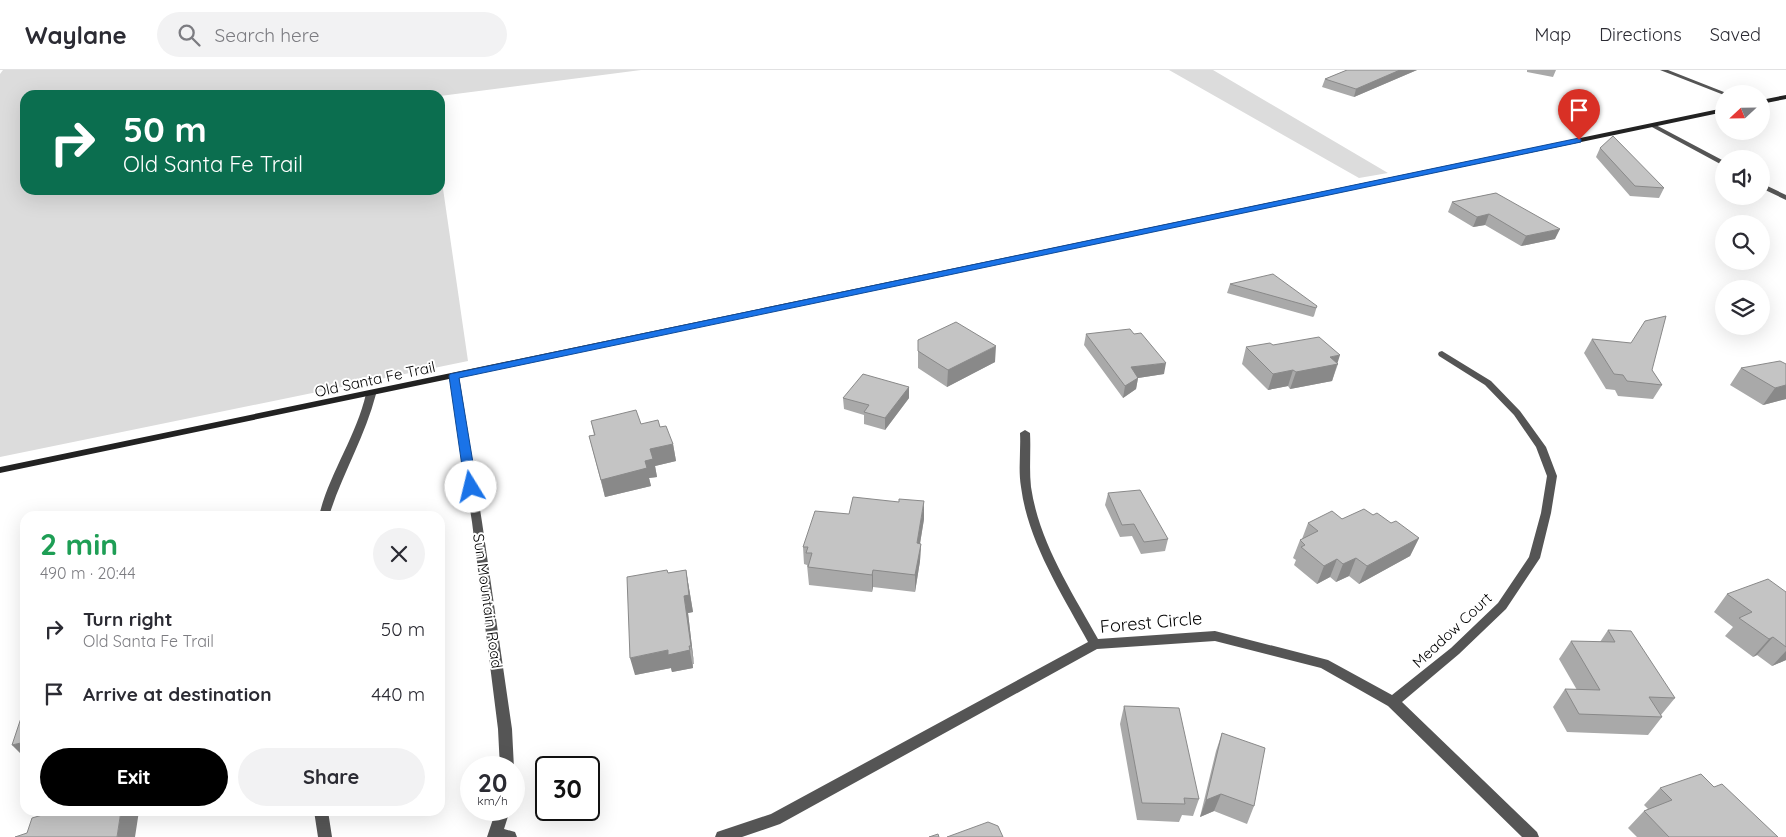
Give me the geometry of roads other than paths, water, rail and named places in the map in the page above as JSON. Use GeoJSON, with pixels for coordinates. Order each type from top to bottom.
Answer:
{"type":"FeatureCollection","features":[{"type":"Feature","properties":{"kind":"street"},"geometry":{"type":"LineString","coordinates":[[1663,70],[1715,90]]}},
{"type":"Feature","properties":{"kind":"street"},"geometry":{"type":"LineString","coordinates":[[1770,100],[1786,97]]}},
{"type":"Feature","properties":{"kind":"street","name":"Old Santa Fe Trail"},"geometry":{"type":"LineString","coordinates":[[0,470],[1715,112]]}},
{"type":"Feature","properties":{"kind":"street"},"geometry":{"type":"LineString","coordinates":[[1652,125],[1715,159]]}},
{"type":"Feature","properties":{"kind":"street"},"geometry":{"type":"LineString","coordinates":[[1770,190],[1786,198]]}},
{"type":"Feature","properties":{"kind":"street","name":"Meadow Court"},"geometry":{"type":"LineString","coordinates":[[1393,702],[1455,652],[1502,606],[1534,558],[1546,513],[1552,476],[1541,447],[1517,413],[1488,383],[1442,354]]}},
{"type":"Feature","properties":{"kind":"street","name":"Sun Mountain Road"},"geometry":{"type":"LineString","coordinates":[[454,376],[477,522],[507,756]]}},
{"type":"Feature","properties":{"kind":"street"},"geometry":{"type":"LineString","coordinates":[[326,511],[339,475],[367,413],[371,394]]}},
{"type":"Feature","properties":{"kind":"street"},"geometry":{"type":"LineString","coordinates":[[1025,433],[1026,487],[1033,516],[1052,559],[1095,644]]}},
{"type":"Feature","properties":{"kind":"street","name":"Forest Circle"},"geometry":{"type":"LineString","coordinates":[[722,837],[775,819],[1095,644],[1215,636],[1324,664],[1393,702],[1532,837]]}},
{"type":"Feature","properties":{"kind":"street"},"geometry":{"type":"LineString","coordinates":[[323,816],[325,837]]}},
{"type":"Feature","properties":{"kind":"street"},"geometry":{"type":"LineString","coordinates":[[500,836],[502,821]]}}]}
